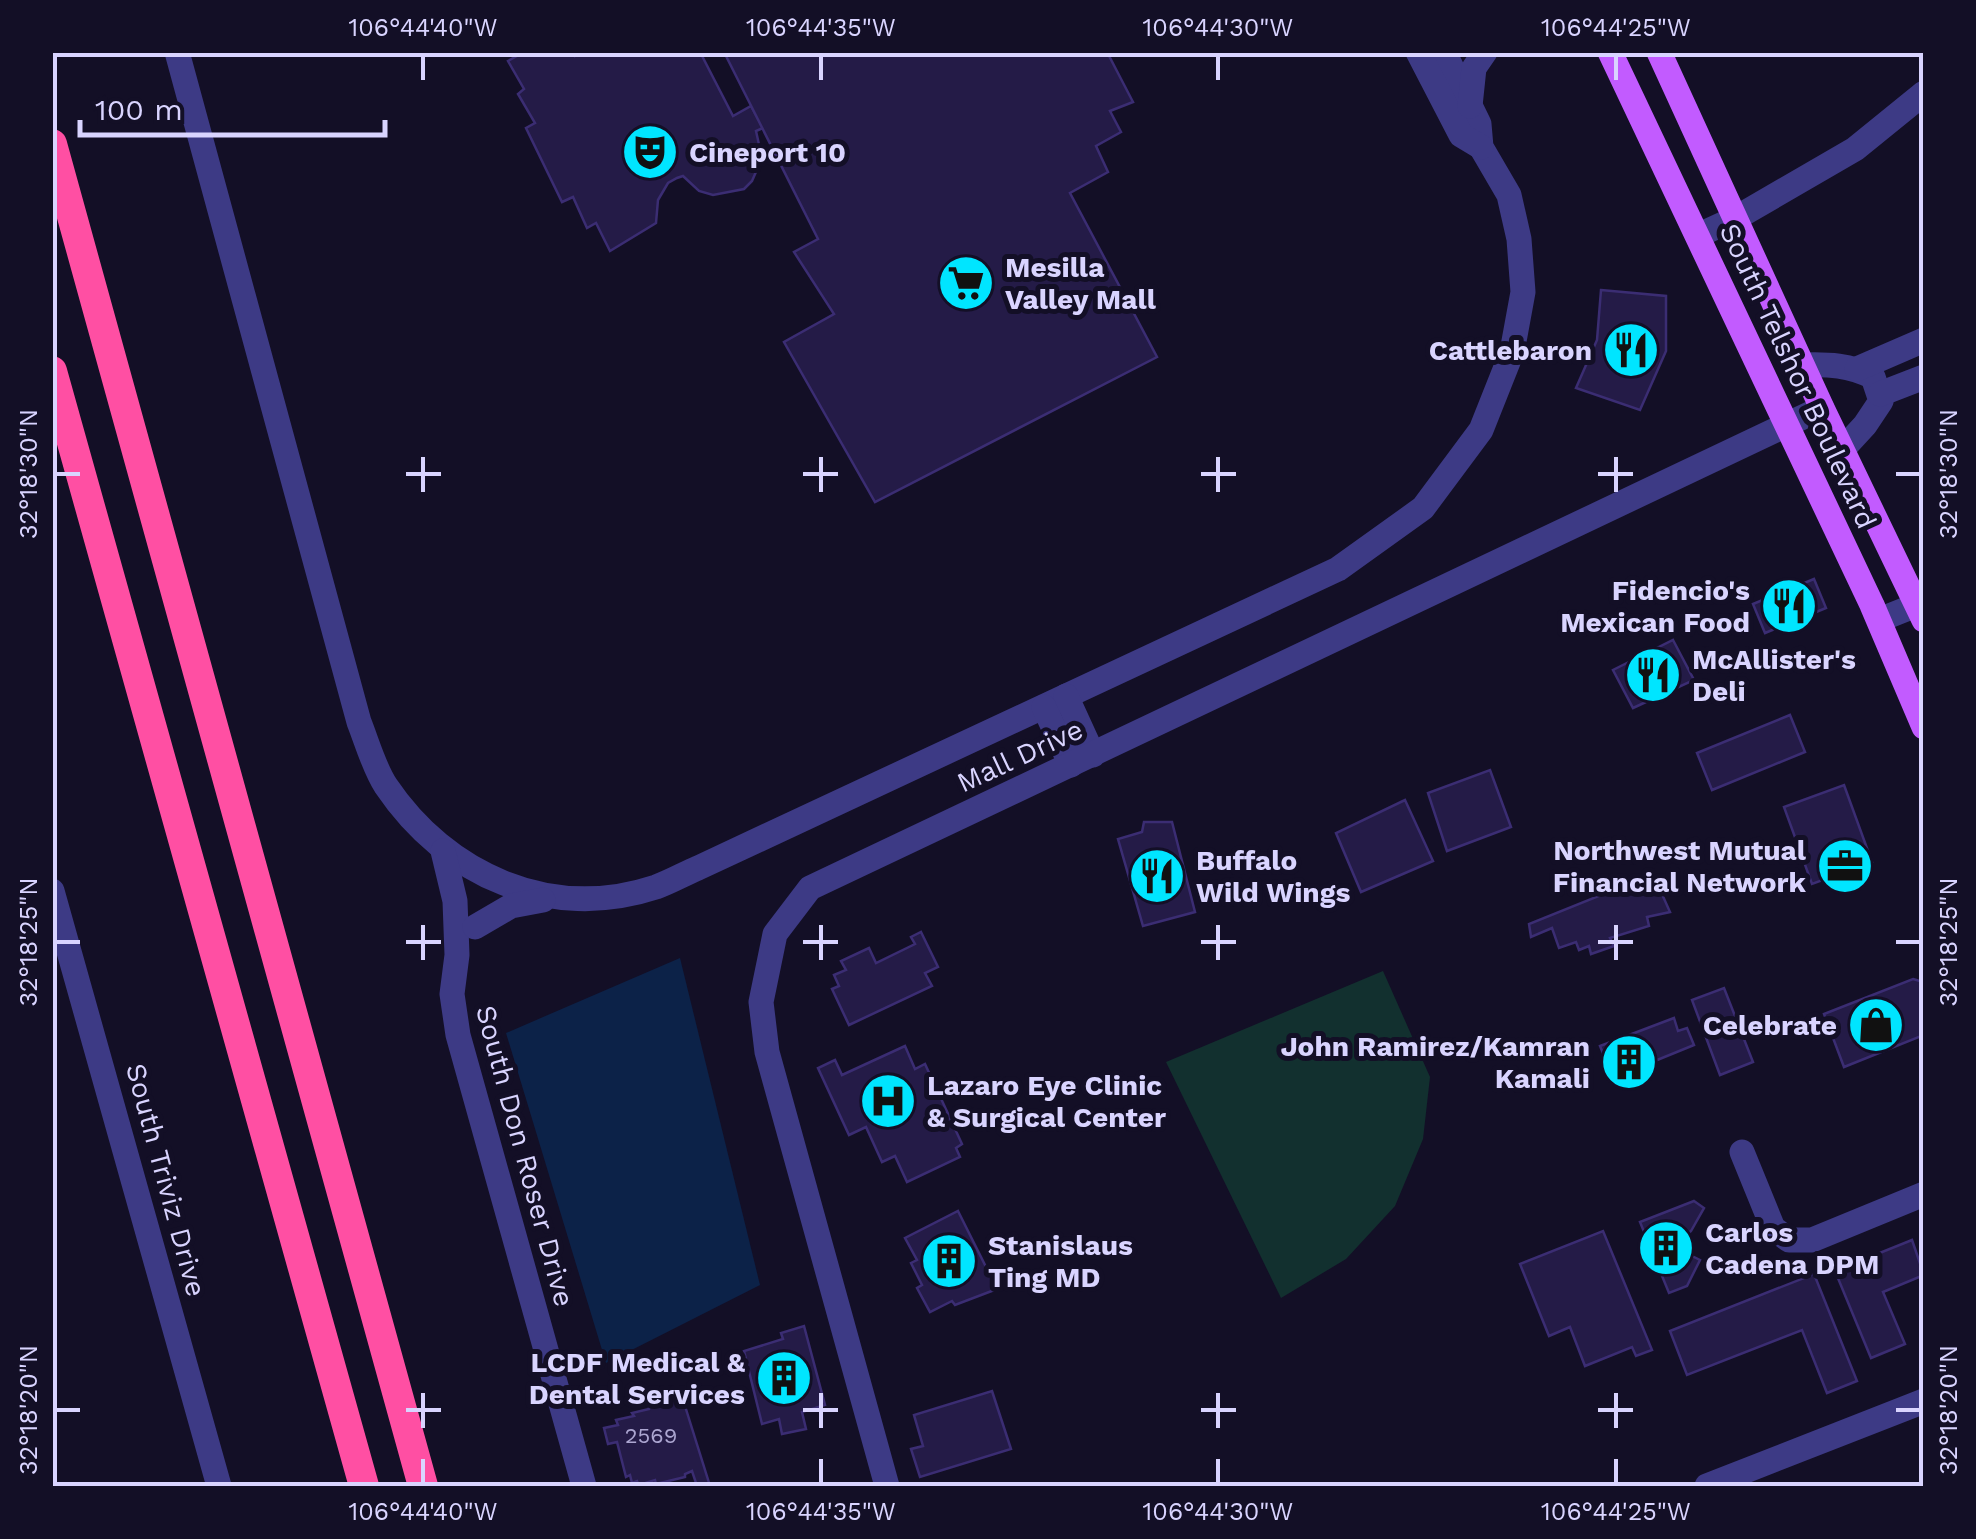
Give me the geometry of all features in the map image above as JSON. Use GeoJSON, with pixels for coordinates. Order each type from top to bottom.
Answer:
{"type":"FeatureCollection","features":[{"type":"Feature","properties":{"kind":"highway"},"geometry":{"type":"LineString","coordinates":[[52,144],[424,1486]]}},
{"type":"Feature","properties":{"kind":"highway"},"geometry":{"type":"LineString","coordinates":[[52,371],[364,1486]]}},
{"type":"Feature","properties":{"kind":"main road","name":"South Telshor Boulevard"},"geometry":{"type":"LineString","coordinates":[[1610,52],[1788,422],[1924,728]]}},
{"type":"Feature","properties":{"kind":"main road","name":"South Telshor Boulevard"},"geometry":{"type":"LineString","coordinates":[[1659,52],[1822,408],[1921,609]]}},
{"type":"Feature","properties":{"kind":"street"},"geometry":{"type":"LineString","coordinates":[[176,52],[359,722],[385,784],[443,851],[487,876],[556,897]]}},
{"type":"Feature","properties":{"kind":"street"},"geometry":{"type":"LineString","coordinates":[[1470,106],[1472,78],[1485,52]]}},
{"type":"Feature","properties":{"kind":"street"},"geometry":{"type":"LineString","coordinates":[[443,851],[466,923],[511,906],[556,897],[608,896],[655,887],[1338,569],[1423,508],[1481,430],[1512,352],[1523,292],[1519,239],[1509,195],[1481,147],[1479,124],[1441,58]]}},
{"type":"Feature","properties":{"kind":"street"},"geometry":{"type":"LineString","coordinates":[[1441,58],[1461,134],[1481,147]]}},
{"type":"Feature","properties":{"kind":"street"},"geometry":{"type":"LineString","coordinates":[[1699,235],[1855,149],[1924,92]]}},
{"type":"Feature","properties":{"kind":"street"},"geometry":{"type":"LineString","coordinates":[[1857,369],[1924,340]]}},
{"type":"Feature","properties":{"kind":"street"},"geometry":{"type":"LineString","coordinates":[[1802,365],[1830,364],[1857,369],[1873,377],[1881,401],[1842,450]]}},
{"type":"Feature","properties":{"kind":"street"},"geometry":{"type":"LineString","coordinates":[[1880,394],[1924,376]]}},
{"type":"Feature","properties":{"kind":"street","name":"Mall Drive"},"geometry":{"type":"LineString","coordinates":[[887,1486],[767,1052],[761,1002],[775,934],[810,888],[1822,408]]}},
{"type":"Feature","properties":{"kind":"street"},"geometry":{"type":"LineString","coordinates":[[1879,620],[1921,609]]}},
{"type":"Feature","properties":{"kind":"street"},"geometry":{"type":"LineString","coordinates":[[1055,702],[1082,760]]}},
{"type":"Feature","properties":{"kind":"street","name":"South Don Roser Drive"},"geometry":{"type":"LineString","coordinates":[[487,876],[457,955],[452,994],[458,1035],[584,1486]]}},
{"type":"Feature","properties":{"kind":"street","name":"South Triviz Drive"},"geometry":{"type":"LineString","coordinates":[[52,891],[219,1486]]}},
{"type":"Feature","properties":{"kind":"street"},"geometry":{"type":"LineString","coordinates":[[1742,1152],[1773,1228],[1789,1240],[1812,1240],[1924,1194]]}},
{"type":"Feature","properties":{"kind":"street"},"geometry":{"type":"LineString","coordinates":[[1707,1486],[1924,1401]]}},
{"type":"Feature","properties":{"kind":"green space"},"geometry":{"type":"Polygon","coordinates":[[[1383,971],[1430,1077],[1423,1139],[1395,1206],[1346,1259],[1281,1298],[1166,1062],[1383,971]]]}},
{"type":"Feature","properties":{"kind":"water"},"geometry":{"type":"Polygon","coordinates":[[[680,958],[760,1285],[606,1363],[506,1033],[680,958]]]}},
{"type":"Feature","properties":{"kind":"building","name":"Cineport 10"},"geometry":{"type":"Polygon","coordinates":[[[524,52],[573,52],[575,56],[581,52],[700,52],[733,116],[751,106],[763,128],[756,131],[762,158],[752,181],[744,189],[713,195],[699,191],[683,176],[677,178],[668,183],[658,200],[656,223],[610,251],[596,223],[587,228],[573,197],[562,202],[526,128],[535,123],[518,94],[524,89],[508,61],[524,52]]]}},
{"type":"Feature","properties":{"kind":"building","name":"Mesilla Valley Mall"},"geometry":{"type":"Polygon","coordinates":[[[724,52],[1107,52],[1133,102],[1110,111],[1121,132],[1096,146],[1108,172],[1070,193],[1157,357],[875,502],[784,342],[834,314],[794,252],[818,239],[724,52]]]}},
{"type":"Feature","properties":{"kind":"building"},"geometry":{"type":"Polygon","coordinates":[[[1601,290],[1666,296],[1666,351],[1640,410],[1576,388],[1597,340],[1601,290]]]}},
{"type":"Feature","properties":{"kind":"building","name":"Fidencio's Mexican Food"},"geometry":{"type":"Polygon","coordinates":[[[1814,579],[1826,608],[1765,633],[1753,604],[1814,579]]]}},
{"type":"Feature","properties":{"kind":"building","name":"McAllister's Deli"},"geometry":{"type":"Polygon","coordinates":[[[1673,640],[1694,680],[1633,708],[1613,670],[1673,640]]]}},
{"type":"Feature","properties":{"kind":"building"},"geometry":{"type":"Polygon","coordinates":[[[1790,715],[1805,752],[1712,790],[1697,753],[1790,715]]]}},
{"type":"Feature","properties":{"kind":"building"},"geometry":{"type":"Polygon","coordinates":[[[1490,770],[1511,827],[1447,851],[1428,793],[1490,770]]]}},
{"type":"Feature","properties":{"kind":"building"},"geometry":{"type":"Polygon","coordinates":[[[1844,785],[1872,862],[1812,884],[1784,807],[1844,785]]]}},
{"type":"Feature","properties":{"kind":"building"},"geometry":{"type":"Polygon","coordinates":[[[1405,800],[1433,861],[1361,892],[1336,833],[1405,800]]]}},
{"type":"Feature","properties":{"kind":"building","name":"Buffalo Wild Wings"},"geometry":{"type":"Polygon","coordinates":[[[1144,822],[1172,822],[1195,912],[1143,926],[1118,839],[1142,832],[1144,822]]]}},
{"type":"Feature","properties":{"kind":"building"},"geometry":{"type":"Polygon","coordinates":[[[1653,874],[1670,912],[1647,917],[1649,926],[1610,938],[1614,946],[1591,954],[1589,946],[1579,950],[1576,942],[1559,948],[1552,928],[1531,937],[1529,924],[1653,874]]]}},
{"type":"Feature","properties":{"kind":"building"},"geometry":{"type":"Polygon","coordinates":[[[921,932],[938,967],[925,973],[932,986],[849,1025],[832,989],[839,986],[834,975],[846,970],[841,961],[869,948],[876,963],[915,944],[911,937],[921,932]]]}},
{"type":"Feature","properties":{"kind":"building","name":"Celebrate"},"geometry":{"type":"Polygon","coordinates":[[[1913,979],[1920,981],[1924,989],[1924,1035],[1844,1067],[1824,1014],[1913,979]]]}},
{"type":"Feature","properties":{"kind":"building"},"geometry":{"type":"Polygon","coordinates":[[[1724,988],[1753,1062],[1720,1075],[1692,1000],[1724,988]]]}},
{"type":"Feature","properties":{"kind":"building","name":"John Ramirez/Kamran Kamali"},"geometry":{"type":"Polygon","coordinates":[[[1674,1018],[1678,1031],[1687,1028],[1694,1045],[1613,1078],[1600,1046],[1674,1018]]]}},
{"type":"Feature","properties":{"kind":"building","name":"Lazaro Eye Clinic & Surgical Center"},"geometry":{"type":"Polygon","coordinates":[[[905,1046],[915,1069],[925,1064],[962,1144],[956,1148],[960,1157],[907,1182],[895,1156],[882,1162],[866,1127],[849,1135],[818,1068],[835,1060],[842,1075],[905,1046]]]}},
{"type":"Feature","properties":{"kind":"building","name":"Carlos Cadena DPM"},"geometry":{"type":"Polygon","coordinates":[[[1694,1201],[1704,1208],[1691,1231],[1678,1243],[1686,1253],[1700,1260],[1687,1286],[1669,1293],[1640,1222],[1694,1201]]]}},
{"type":"Feature","properties":{"kind":"building","name":"Stanislaus Ting MD"},"geometry":{"type":"Polygon","coordinates":[[[958,1211],[997,1289],[955,1305],[952,1301],[930,1312],[917,1288],[922,1285],[911,1263],[917,1260],[905,1238],[958,1211]]]}},
{"type":"Feature","properties":{"kind":"building"},"geometry":{"type":"Polygon","coordinates":[[[1603,1231],[1652,1350],[1636,1356],[1632,1347],[1585,1366],[1570,1327],[1549,1336],[1520,1264],[1603,1231]]]}},
{"type":"Feature","properties":{"kind":"building"},"geometry":{"type":"Polygon","coordinates":[[[1912,1240],[1924,1275],[1883,1292],[1905,1344],[1871,1358],[1835,1271],[1912,1240]]]}},
{"type":"Feature","properties":{"kind":"building"},"geometry":{"type":"Polygon","coordinates":[[[1814,1274],[1857,1381],[1827,1393],[1802,1330],[1687,1375],[1670,1331],[1814,1274]]]}},
{"type":"Feature","properties":{"kind":"building","name":"LCDF Medical & Dental Services"},"geometry":{"type":"Polygon","coordinates":[[[804,1326],[825,1405],[802,1412],[806,1429],[782,1434],[779,1419],[762,1424],[744,1351],[783,1339],[781,1333],[804,1326]]]}},
{"type":"Feature","properties":{"kind":"building"},"geometry":{"type":"Polygon","coordinates":[[[680,1390],[710,1486],[697,1486],[692,1471],[685,1477],[656,1484],[655,1480],[632,1483],[630,1475],[626,1477],[617,1442],[608,1444],[604,1428],[665,1402],[680,1390]]]}},
{"type":"Feature","properties":{"kind":"building"},"geometry":{"type":"Polygon","coordinates":[[[992,1391],[1011,1449],[920,1477],[911,1449],[923,1446],[914,1415],[992,1391]]]}},
{"type":"Feature","properties":{"kind":"place","name":"Cineport 10"},"geometry":{"type":"Point","coordinates":[650,152]}},
{"type":"Feature","properties":{"kind":"place","name":"Mesilla Valley Mall"},"geometry":{"type":"Point","coordinates":[966,283]}},
{"type":"Feature","properties":{"kind":"place","name":"Cattlebaron"},"geometry":{"type":"Point","coordinates":[1631,350]}},
{"type":"Feature","properties":{"kind":"place","name":"Fidencio's Mexican Food"},"geometry":{"type":"Point","coordinates":[1789,606]}},
{"type":"Feature","properties":{"kind":"place","name":"McAllister's Deli"},"geometry":{"type":"Point","coordinates":[1653,675]}},
{"type":"Feature","properties":{"kind":"place","name":"Northwest Mutual Financial Network"},"geometry":{"type":"Point","coordinates":[1845,866]}},
{"type":"Feature","properties":{"kind":"place","name":"Buffalo Wild Wings"},"geometry":{"type":"Point","coordinates":[1157,876]}},
{"type":"Feature","properties":{"kind":"place","name":"Celebrate"},"geometry":{"type":"Point","coordinates":[1876,1025]}},
{"type":"Feature","properties":{"kind":"place","name":"John Ramirez/Kamran Kamali"},"geometry":{"type":"Point","coordinates":[1629,1062]}},
{"type":"Feature","properties":{"kind":"place","name":"Lazaro Eye Clinic & Surgical Center"},"geometry":{"type":"Point","coordinates":[888,1101]}},
{"type":"Feature","properties":{"kind":"place","name":"Carlos Cadena DPM"},"geometry":{"type":"Point","coordinates":[1666,1248]}},
{"type":"Feature","properties":{"kind":"place","name":"Stanislaus Ting MD"},"geometry":{"type":"Point","coordinates":[949,1261]}},
{"type":"Feature","properties":{"kind":"place","name":"LCDF Medical & Dental Services"},"geometry":{"type":"Point","coordinates":[784,1378]}}]}
